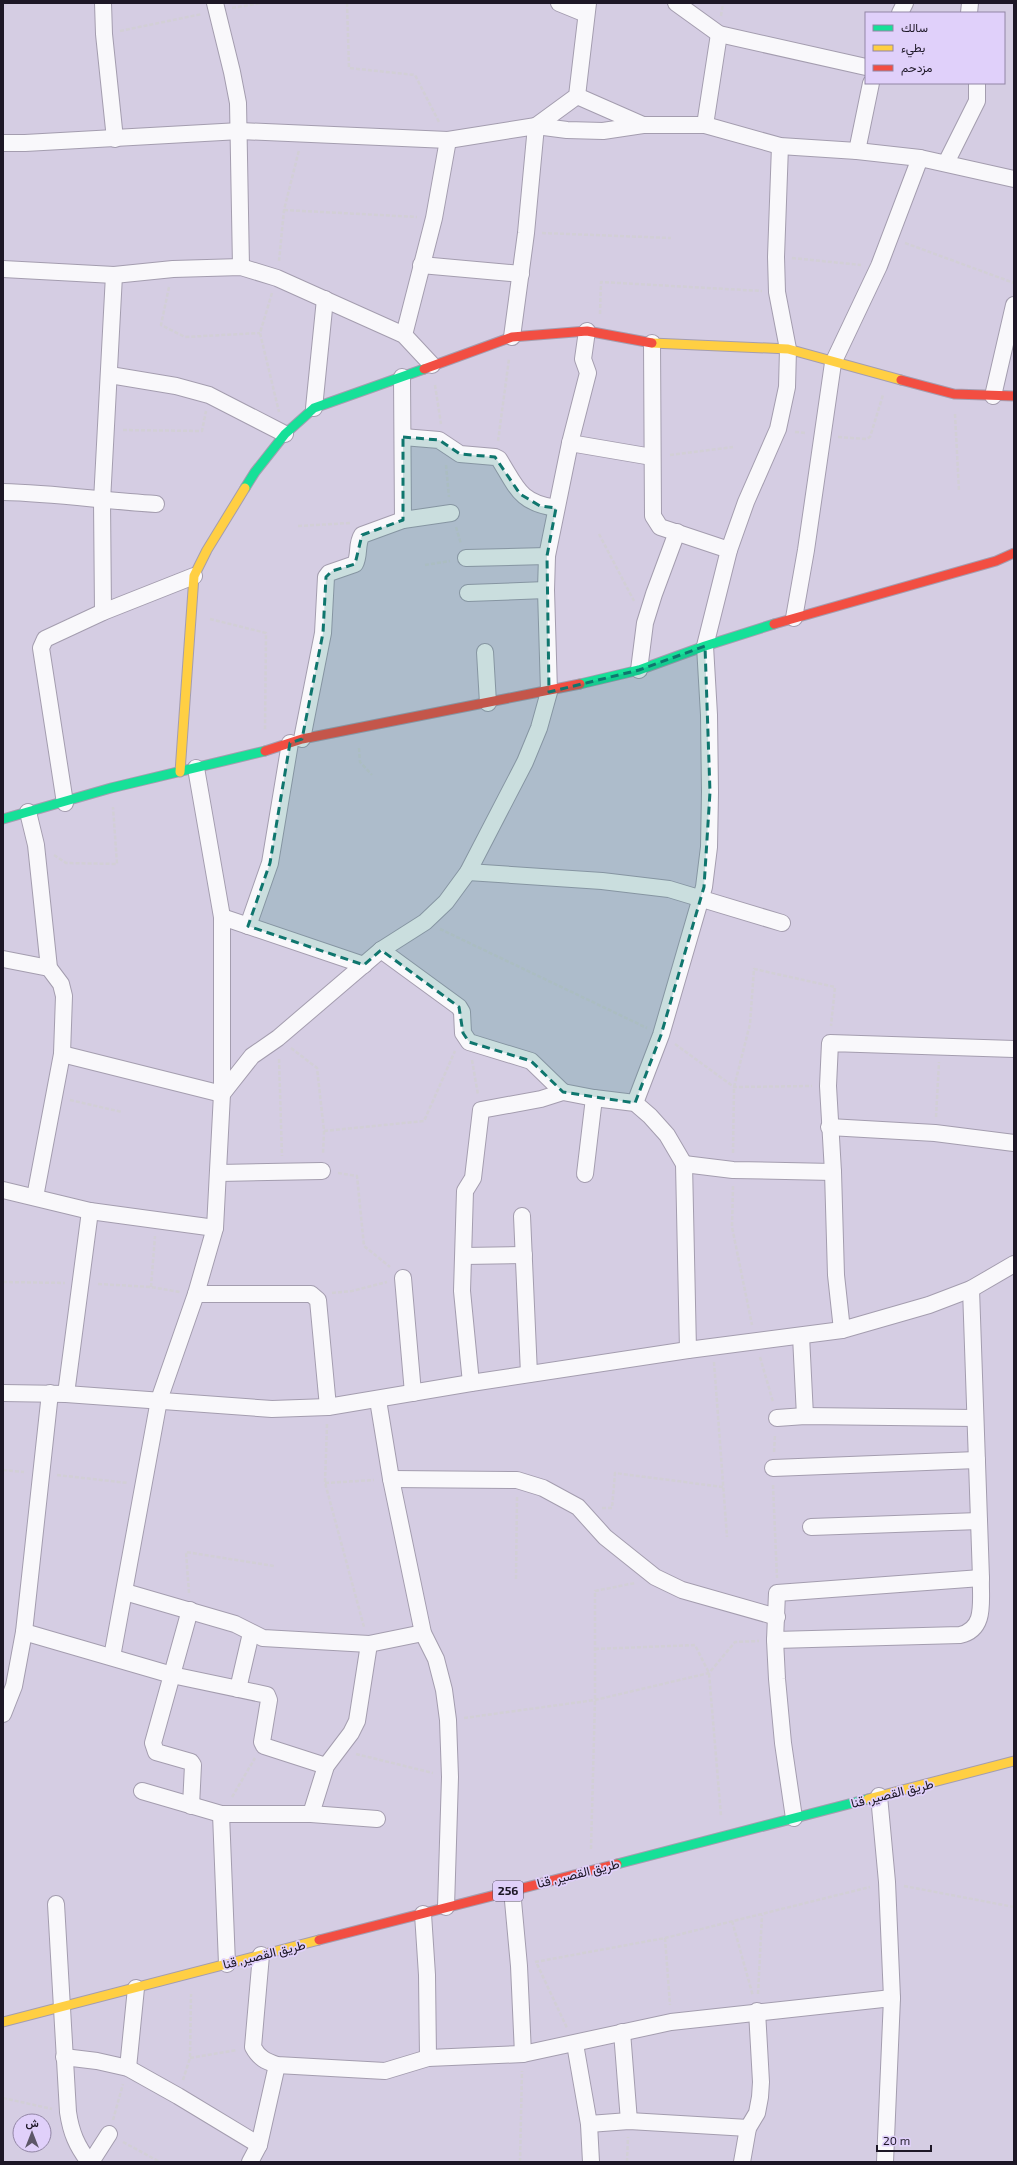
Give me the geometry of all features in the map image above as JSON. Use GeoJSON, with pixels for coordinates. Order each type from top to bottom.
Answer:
{"type":"FeatureCollection","features":[{"type":"Feature","properties":{"kind":"main road"},"geometry":{"type":"LineString","coordinates":[[180,772],[190,614],[194,576],[207,550],[255,472],[285,434],[314,408],[512,337],[593,332],[652,343],[788,350],[954,394],[1014,396]]}},
{"type":"Feature","properties":{"kind":"main road"},"geometry":{"type":"LineString","coordinates":[[3,819],[65,803],[111,788],[265,751],[296,741],[358,727],[549,692],[639,670],[705,646],[794,618],[996,561],[1014,553]]}},
{"type":"Feature","properties":{"kind":"main road","name":"طريق القصير, قنا"},"geometry":{"type":"LineString","coordinates":[[3,2022],[1014,1761]]}},
{"type":"Feature","properties":{"kind":"street"},"geometry":{"type":"LineString","coordinates":[[103,3],[104,34],[115,139]]}},
{"type":"Feature","properties":{"kind":"street"},"geometry":{"type":"LineString","coordinates":[[512,337],[526,233],[536,126],[577,96],[587,9],[559,3]]}},
{"type":"Feature","properties":{"kind":"street"},"geometry":{"type":"LineString","coordinates":[[676,3],[719,34],[865,67]]}},
{"type":"Feature","properties":{"kind":"street"},"geometry":{"type":"LineString","coordinates":[[900,12],[905,3]]}},
{"type":"Feature","properties":{"kind":"street"},"geometry":{"type":"LineString","coordinates":[[216,7],[236,88],[240,131],[240,268]]}},
{"type":"Feature","properties":{"kind":"street"},"geometry":{"type":"LineString","coordinates":[[705,125],[719,34]]}},
{"type":"Feature","properties":{"kind":"street"},"geometry":{"type":"LineString","coordinates":[[857,151],[872,84]]}},
{"type":"Feature","properties":{"kind":"street"},"geometry":{"type":"LineString","coordinates":[[946,163],[977,100],[977,84]]}},
{"type":"Feature","properties":{"kind":"street"},"geometry":{"type":"LineString","coordinates":[[577,96],[643,125]]}},
{"type":"Feature","properties":{"kind":"street"},"geometry":{"type":"LineString","coordinates":[[3,143],[115,139],[240,131],[448,140],[536,126],[567,130],[603,131],[643,125],[705,125],[780,146],[857,151],[920,158],[1014,179]]}},
{"type":"Feature","properties":{"kind":"street"},"geometry":{"type":"LineString","coordinates":[[404,336],[421,264],[434,218],[448,140]]}},
{"type":"Feature","properties":{"kind":"street"},"geometry":{"type":"LineString","coordinates":[[635,1103],[662,1035],[704,887],[709,847],[709,715],[705,646],[729,550],[746,502],[778,429],[787,387],[788,350],[777,292],[776,257],[780,146]]}},
{"type":"Feature","properties":{"kind":"street"},"geometry":{"type":"LineString","coordinates":[[794,618],[806,550],[833,363],[879,266],[920,158]]}},
{"type":"Feature","properties":{"kind":"street"},"geometry":{"type":"LineString","coordinates":[[421,264],[520,274]]}},
{"type":"Feature","properties":{"kind":"street"},"geometry":{"type":"LineString","coordinates":[[3,269],[114,275],[173,269],[240,268],[277,278],[404,336],[432,365]]}},
{"type":"Feature","properties":{"kind":"street"},"geometry":{"type":"LineString","coordinates":[[103,612],[102,501],[110,375],[114,275]]}},
{"type":"Feature","properties":{"kind":"street"},"geometry":{"type":"LineString","coordinates":[[314,408],[325,299]]}},
{"type":"Feature","properties":{"kind":"street"},"geometry":{"type":"LineString","coordinates":[[993,396],[1014,304]]}},
{"type":"Feature","properties":{"kind":"street"},"geometry":{"type":"LineString","coordinates":[[222,1094],[252,1056],[278,1038],[381,950],[425,922],[446,902],[468,872],[525,762],[539,728],[549,692],[546,590],[547,556],[570,443],[588,373],[583,359],[593,332]]}},
{"type":"Feature","properties":{"kind":"street"},"geometry":{"type":"LineString","coordinates":[[652,343],[653,516],[660,527],[729,550]]}},
{"type":"Feature","properties":{"kind":"street"},"geometry":{"type":"LineString","coordinates":[[110,375],[169,384],[209,395],[285,434]]}},
{"type":"Feature","properties":{"kind":"street"},"geometry":{"type":"LineString","coordinates":[[402,377],[403,520]]}},
{"type":"Feature","properties":{"kind":"street"},"geometry":{"type":"LineString","coordinates":[[403,437],[444,441],[460,454],[496,456],[520,494],[540,506],[556,508]]}},
{"type":"Feature","properties":{"kind":"street"},"geometry":{"type":"LineString","coordinates":[[570,443],[652,457]]}},
{"type":"Feature","properties":{"kind":"street"},"geometry":{"type":"LineString","coordinates":[[3,492],[50,494],[102,501],[156,504]]}},
{"type":"Feature","properties":{"kind":"street"},"geometry":{"type":"LineString","coordinates":[[248,926],[270,863],[296,741],[323,633],[326,577],[332,571],[350,567],[355,564],[358,559],[359,542],[362,535],[403,520],[451,513]]}},
{"type":"Feature","properties":{"kind":"street"},"geometry":{"type":"LineString","coordinates":[[639,670],[645,623],[677,532]]}},
{"type":"Feature","properties":{"kind":"street"},"geometry":{"type":"LineString","coordinates":[[466,558],[547,556]]}},
{"type":"Feature","properties":{"kind":"street"},"geometry":{"type":"LineString","coordinates":[[65,803],[41,648],[45,639],[103,612],[194,576]]}},
{"type":"Feature","properties":{"kind":"street"},"geometry":{"type":"LineString","coordinates":[[468,593],[546,590]]}},
{"type":"Feature","properties":{"kind":"street"},"geometry":{"type":"LineString","coordinates":[[485,652],[488,703]]}},
{"type":"Feature","properties":{"kind":"street"},"geometry":{"type":"LineString","coordinates":[[112,1657],[125,1592],[142,1484],[159,1400],[196,1294],[216,1228],[222,1094],[222,918],[196,768]]}},
{"type":"Feature","properties":{"kind":"street"},"geometry":{"type":"LineString","coordinates":[[28,812],[36,845],[49,968],[61,984],[64,996],[62,1054],[35,1197]]}},
{"type":"Feature","properties":{"kind":"street"},"geometry":{"type":"LineString","coordinates":[[468,872],[602,881],[669,890],[782,923]]}},
{"type":"Feature","properties":{"kind":"street"},"geometry":{"type":"LineString","coordinates":[[222,918],[364,966]]}},
{"type":"Feature","properties":{"kind":"street"},"geometry":{"type":"LineString","coordinates":[[381,950],[459,1007],[462,1012],[466,1037],[531,1061],[563,1092]]}},
{"type":"Feature","properties":{"kind":"street"},"geometry":{"type":"LineString","coordinates":[[3,959],[49,968]]}},
{"type":"Feature","properties":{"kind":"street"},"geometry":{"type":"LineString","coordinates":[[842,1330],[836,1275],[833,1172],[829,1127],[828,1086],[830,1043],[1014,1049]]}},
{"type":"Feature","properties":{"kind":"street"},"geometry":{"type":"LineString","coordinates":[[62,1054],[222,1094]]}},
{"type":"Feature","properties":{"kind":"street"},"geometry":{"type":"LineString","coordinates":[[471,1383],[462,1290],[465,1191],[473,1178],[481,1110],[541,1099],[563,1092],[594,1098],[635,1103],[650,1116],[667,1136],[684,1164],[688,1350]]}},
{"type":"Feature","properties":{"kind":"street"},"geometry":{"type":"LineString","coordinates":[[585,1174],[594,1098]]}},
{"type":"Feature","properties":{"kind":"street"},"geometry":{"type":"LineString","coordinates":[[829,1127],[935,1133],[1014,1144]]}},
{"type":"Feature","properties":{"kind":"street"},"geometry":{"type":"LineString","coordinates":[[684,1164],[733,1170],[833,1172]]}},
{"type":"Feature","properties":{"kind":"street"},"geometry":{"type":"LineString","coordinates":[[219,1173],[322,1171]]}},
{"type":"Feature","properties":{"kind":"street"},"geometry":{"type":"LineString","coordinates":[[3,1190],[90,1211],[216,1228]]}},
{"type":"Feature","properties":{"kind":"street"},"geometry":{"type":"LineString","coordinates":[[66,1394],[90,1211]]}},
{"type":"Feature","properties":{"kind":"street"},"geometry":{"type":"LineString","coordinates":[[522,1216],[529,1374]]}},
{"type":"Feature","properties":{"kind":"street"},"geometry":{"type":"LineString","coordinates":[[464,1256],[524,1255]]}},
{"type":"Feature","properties":{"kind":"street"},"geometry":{"type":"LineString","coordinates":[[3,1393],[50,1393],[272,1409],[328,1407],[378,1400],[471,1383],[688,1350],[842,1330],[929,1305],[971,1289],[1014,1264]]}},
{"type":"Feature","properties":{"kind":"street"},"geometry":{"type":"LineString","coordinates":[[403,1278],[413,1393]]}},
{"type":"Feature","properties":{"kind":"street"},"geometry":{"type":"LineString","coordinates":[[775,1640],[960,1635],[970,1633],[978,1625],[980,1613],[979,1521],[971,1289]]}},
{"type":"Feature","properties":{"kind":"street"},"geometry":{"type":"LineString","coordinates":[[196,1294],[311,1294],[318,1300],[328,1407]]}},
{"type":"Feature","properties":{"kind":"street"},"geometry":{"type":"LineString","coordinates":[[801,1336],[805,1416]]}},
{"type":"Feature","properties":{"kind":"street"},"geometry":{"type":"LineString","coordinates":[[3,1714],[14,1686],[24,1632],[50,1393]]}},
{"type":"Feature","properties":{"kind":"street"},"geometry":{"type":"LineString","coordinates":[[378,1400],[391,1479],[423,1633],[436,1659],[444,1690],[448,1720],[450,1777],[446,1907]]}},
{"type":"Feature","properties":{"kind":"street"},"geometry":{"type":"LineString","coordinates":[[777,1418],[805,1416],[975,1418]]}},
{"type":"Feature","properties":{"kind":"street"},"geometry":{"type":"LineString","coordinates":[[773,1468],[977,1460]]}},
{"type":"Feature","properties":{"kind":"street"},"geometry":{"type":"LineString","coordinates":[[391,1479],[517,1480],[543,1488],[578,1507],[605,1537],[655,1577],[682,1590],[776,1617]]}},
{"type":"Feature","properties":{"kind":"street"},"geometry":{"type":"LineString","coordinates":[[811,1527],[979,1521]]}},
{"type":"Feature","properties":{"kind":"street"},"geometry":{"type":"LineString","coordinates":[[794,1818],[783,1743],[775,1640],[777,1593],[980,1578]]}},
{"type":"Feature","properties":{"kind":"street"},"geometry":{"type":"LineString","coordinates":[[125,1592],[235,1624],[263,1638],[368,1644],[423,1633]]}},
{"type":"Feature","properties":{"kind":"street"},"geometry":{"type":"LineString","coordinates":[[190,1610],[153,1743],[156,1752],[191,1762],[194,1770],[191,1806]]}},
{"type":"Feature","properties":{"kind":"street"},"geometry":{"type":"LineString","coordinates":[[24,1632],[172,1674],[268,1695],[264,1746],[326,1766]]}},
{"type":"Feature","properties":{"kind":"street"},"geometry":{"type":"LineString","coordinates":[[238,1689],[251,1633]]}},
{"type":"Feature","properties":{"kind":"street"},"geometry":{"type":"LineString","coordinates":[[311,1814],[326,1766],[357,1721],[368,1644]]}},
{"type":"Feature","properties":{"kind":"street"},"geometry":{"type":"LineString","coordinates":[[142,1791],[221,1814],[311,1814],[377,1819]]}},
{"type":"Feature","properties":{"kind":"street"},"geometry":{"type":"LineString","coordinates":[[879,1796],[887,1882],[892,1998],[885,2162]]}},
{"type":"Feature","properties":{"kind":"street"},"geometry":{"type":"LineString","coordinates":[[221,1814],[227,1964]]}},
{"type":"Feature","properties":{"kind":"street"},"geometry":{"type":"LineString","coordinates":[[512,1890],[520,1966],[523,2054]]}},
{"type":"Feature","properties":{"kind":"street"},"geometry":{"type":"LineString","coordinates":[[56,1904],[64,2057],[70,2129],[76,2144],[90,2162],[109,2134]]}},
{"type":"Feature","properties":{"kind":"street"},"geometry":{"type":"LineString","coordinates":[[423,1914],[427,1975],[428,2058]]}},
{"type":"Feature","properties":{"kind":"street"},"geometry":{"type":"LineString","coordinates":[[261,1955],[253,2047],[262,2060],[277,2064],[385,2070],[428,2058],[523,2054],[575,2044],[671,2022],[757,2011],[892,1998]]}},
{"type":"Feature","properties":{"kind":"street"},"geometry":{"type":"LineString","coordinates":[[128,2068],[136,1988]]}},
{"type":"Feature","properties":{"kind":"street"},"geometry":{"type":"LineString","coordinates":[[742,2162],[748,2128],[757,2113],[760,2089],[757,2011]]}},
{"type":"Feature","properties":{"kind":"street"},"geometry":{"type":"LineString","coordinates":[[622,2032],[629,2121]]}},
{"type":"Feature","properties":{"kind":"street"},"geometry":{"type":"LineString","coordinates":[[575,2044],[589,2124],[591,2162]]}},
{"type":"Feature","properties":{"kind":"street"},"geometry":{"type":"LineString","coordinates":[[64,2057],[97,2061],[128,2068],[259,2145]]}},
{"type":"Feature","properties":{"kind":"street"},"geometry":{"type":"LineString","coordinates":[[250,2162],[259,2145],[277,2064]]}},
{"type":"Feature","properties":{"kind":"street"},"geometry":{"type":"LineString","coordinates":[[589,2124],[629,2121],[748,2128]]}},
{"type":"Feature","properties":{"kind":"path"},"geometry":{"type":"LineString","coordinates":[[104,34],[216,7],[261,3]]}},
{"type":"Feature","properties":{"kind":"path"},"geometry":{"type":"LineString","coordinates":[[347,3],[349,68],[415,75],[448,140]]}},
{"type":"Feature","properties":{"kind":"path"},"geometry":{"type":"LineString","coordinates":[[285,434],[260,333],[277,278],[284,210],[302,134]]}},
{"type":"Feature","properties":{"kind":"path"},"geometry":{"type":"LineString","coordinates":[[284,210],[434,218]]}},
{"type":"Feature","properties":{"kind":"path"},"geometry":{"type":"LineString","coordinates":[[526,233],[671,238]]}},
{"type":"Feature","properties":{"kind":"path"},"geometry":{"type":"LineString","coordinates":[[890,237],[1014,283]]}},
{"type":"Feature","properties":{"kind":"path"},"geometry":{"type":"LineString","coordinates":[[776,257],[879,266]]}},
{"type":"Feature","properties":{"kind":"path"},"geometry":{"type":"LineString","coordinates":[[173,269],[161,325],[185,337],[260,333]]}},
{"type":"Feature","properties":{"kind":"path"},"geometry":{"type":"LineString","coordinates":[[593,332],[601,282],[777,292]]}},
{"type":"Feature","properties":{"kind":"path"},"geometry":{"type":"LineString","coordinates":[[496,456],[512,337]]}},
{"type":"Feature","properties":{"kind":"path"},"geometry":{"type":"LineString","coordinates":[[425,565],[466,558],[451,513],[444,441],[432,365]]}},
{"type":"Feature","properties":{"kind":"path"},"geometry":{"type":"LineString","coordinates":[[778,429],[823,436],[866,439],[870,437],[889,377]]}},
{"type":"Feature","properties":{"kind":"path"},"geometry":{"type":"LineString","coordinates":[[954,394],[959,491]]}},
{"type":"Feature","properties":{"kind":"path"},"geometry":{"type":"LineString","coordinates":[[107,430],[202,431],[209,395]]}},
{"type":"Feature","properties":{"kind":"path"},"geometry":{"type":"LineString","coordinates":[[652,457],[733,447]]}},
{"type":"Feature","properties":{"kind":"path"},"geometry":{"type":"LineString","coordinates":[[599,534],[645,623]]}},
{"type":"Feature","properties":{"kind":"path"},"geometry":{"type":"LineString","coordinates":[[190,614],[266,633],[265,751]]}},
{"type":"Feature","properties":{"kind":"path"},"geometry":{"type":"LineString","coordinates":[[358,727],[360,762],[372,775]]}},
{"type":"Feature","properties":{"kind":"path"},"geometry":{"type":"LineString","coordinates":[[36,845],[66,863],[117,864],[111,788]]}},
{"type":"Feature","properties":{"kind":"path"},"geometry":{"type":"LineString","coordinates":[[425,922],[662,1035],[734,1087],[828,1086]]}},
{"type":"Feature","properties":{"kind":"path"},"geometry":{"type":"LineString","coordinates":[[777,1593],[773,1468],[777,1418],[756,1342],[732,1227],[734,1087],[750,1024],[754,969],[835,987],[830,1043]]}},
{"type":"Feature","properties":{"kind":"path"},"geometry":{"type":"LineString","coordinates":[[466,1037],[481,1110]]}},
{"type":"Feature","properties":{"kind":"path"},"geometry":{"type":"LineString","coordinates":[[324,1131],[424,1121],[466,1037]]}},
{"type":"Feature","properties":{"kind":"path"},"geometry":{"type":"LineString","coordinates":[[278,1038],[317,1068],[324,1131],[322,1171],[357,1176],[364,1246],[403,1278]]}},
{"type":"Feature","properties":{"kind":"path"},"geometry":{"type":"LineString","coordinates":[[278,1038],[283,1172]]}},
{"type":"Feature","properties":{"kind":"path"},"geometry":{"type":"LineString","coordinates":[[935,1133],[940,1046]]}},
{"type":"Feature","properties":{"kind":"path"},"geometry":{"type":"LineString","coordinates":[[54,1096],[122,1112]]}},
{"type":"Feature","properties":{"kind":"path"},"geometry":{"type":"LineString","coordinates":[[151,1287],[156,1221]]}},
{"type":"Feature","properties":{"kind":"path"},"geometry":{"type":"LineString","coordinates":[[311,1294],[352,1291],[403,1278]]}},
{"type":"Feature","properties":{"kind":"path"},"geometry":{"type":"LineString","coordinates":[[3,1282],[81,1283],[151,1287],[196,1294]]}},
{"type":"Feature","properties":{"kind":"path"},"geometry":{"type":"LineString","coordinates":[[713,1347],[727,1537]]}},
{"type":"Feature","properties":{"kind":"path"},"geometry":{"type":"LineString","coordinates":[[328,1407],[325,1482],[368,1644]]}},
{"type":"Feature","properties":{"kind":"path"},"geometry":{"type":"LineString","coordinates":[[3,1470],[142,1484]]}},
{"type":"Feature","properties":{"kind":"path"},"geometry":{"type":"LineString","coordinates":[[578,1507],[612,1508],[615,1473],[723,1487]]}},
{"type":"Feature","properties":{"kind":"path"},"geometry":{"type":"LineString","coordinates":[[325,1482],[391,1479]]}},
{"type":"Feature","properties":{"kind":"path"},"geometry":{"type":"LineString","coordinates":[[516,1579],[517,1480]]}},
{"type":"Feature","properties":{"kind":"path"},"geometry":{"type":"LineString","coordinates":[[190,1610],[186,1552],[274,1566]]}},
{"type":"Feature","properties":{"kind":"path"},"geometry":{"type":"LineString","coordinates":[[448,1720],[595,1700],[709,1673],[735,1642],[775,1640]]}},
{"type":"Feature","properties":{"kind":"path"},"geometry":{"type":"LineString","coordinates":[[591,1870],[595,1649],[695,1645],[709,1673],[722,1836]]}},
{"type":"Feature","properties":{"kind":"path"},"geometry":{"type":"LineString","coordinates":[[221,1814],[263,1744]]}},
{"type":"Feature","properties":{"kind":"path"},"geometry":{"type":"LineString","coordinates":[[338,1750],[450,1777]]}},
{"type":"Feature","properties":{"kind":"path"},"geometry":{"type":"LineString","coordinates":[[575,2044],[536,1962],[665,1938],[762,1915],[887,1882],[1014,1908]]}},
{"type":"Feature","properties":{"kind":"path"},"geometry":{"type":"LineString","coordinates":[[757,2011],[762,1915]]}},
{"type":"Feature","properties":{"kind":"path"},"geometry":{"type":"LineString","coordinates":[[732,1921],[757,2011]]}},
{"type":"Feature","properties":{"kind":"path"},"geometry":{"type":"LineString","coordinates":[[665,1938],[671,2022]]}},
{"type":"Feature","properties":{"kind":"path"},"geometry":{"type":"LineString","coordinates":[[178,2096],[190,2058],[192,1973]]}},
{"type":"Feature","properties":{"kind":"path"},"geometry":{"type":"LineString","coordinates":[[190,2058],[253,2047]]}},
{"type":"Feature","properties":{"kind":"path"},"geometry":{"type":"LineString","coordinates":[[520,2162],[523,2054]]}},
{"type":"Feature","properties":{"kind":"path"},"geometry":{"type":"LineString","coordinates":[[128,2068],[109,2134],[160,2162]]}},
{"type":"Feature","properties":{"kind":"path"},"geometry":{"type":"LineString","coordinates":[[3,2098],[68,2112]]}},
{"type":"Feature","properties":{"kind":"path"},"geometry":{"type":"LineString","coordinates":[[627,2162],[629,2121]]}},
{"type":"Feature","properties":{"kind":"highlighted area"},"geometry":{"type":"Polygon","coordinates":[[[403,437],[439,440],[460,454],[495,457],[520,494],[540,506],[556,508],[547,556],[549,692],[639,670],[705,646],[710,792],[704,887],[661,1035],[635,1103],[563,1092],[531,1061],[469,1042],[463,1033],[459,1007],[381,950],[364,965],[248,926],[270,863],[290,743],[302,739],[323,633],[326,577],[332,571],[355,564],[362,535],[403,520],[403,437]]]}},
{"type":"Feature","properties":{"kind":"traffic: fast"},"geometry":{"type":"LineString","coordinates":[[245,488],[255,472],[285,434],[314,408],[424,369]]}},
{"type":"Feature","properties":{"kind":"traffic: fast"},"geometry":{"type":"LineString","coordinates":[[580,684],[639,670],[705,646],[774,624]]}},
{"type":"Feature","properties":{"kind":"traffic: fast"},"geometry":{"type":"LineString","coordinates":[[3,819],[111,788],[265,751]]}},
{"type":"Feature","properties":{"kind":"traffic: fast"},"geometry":{"type":"LineString","coordinates":[[617,1864],[868,1799]]}},
{"type":"Feature","properties":{"kind":"traffic: slow"},"geometry":{"type":"LineString","coordinates":[[652,343],[788,349],[901,380]]}},
{"type":"Feature","properties":{"kind":"traffic: slow"},"geometry":{"type":"LineString","coordinates":[[180,772],[194,576],[207,550],[245,488]]}},
{"type":"Feature","properties":{"kind":"traffic: slow"},"geometry":{"type":"LineString","coordinates":[[868,1799],[1014,1761]]}},
{"type":"Feature","properties":{"kind":"traffic: slow"},"geometry":{"type":"LineString","coordinates":[[3,2022],[319,1940]]}},
{"type":"Feature","properties":{"kind":"traffic: jam"},"geometry":{"type":"LineString","coordinates":[[424,369],[512,337],[587,331],[652,343]]}},
{"type":"Feature","properties":{"kind":"traffic: jam"},"geometry":{"type":"LineString","coordinates":[[901,380],[954,394],[1014,396]]}},
{"type":"Feature","properties":{"kind":"traffic: jam"},"geometry":{"type":"LineString","coordinates":[[774,624],[996,561],[1014,553]]}},
{"type":"Feature","properties":{"kind":"traffic: jam"},"geometry":{"type":"LineString","coordinates":[[265,751],[302,739],[580,684]]}},
{"type":"Feature","properties":{"kind":"traffic: jam"},"geometry":{"type":"LineString","coordinates":[[319,1940],[617,1864]]}}]}
